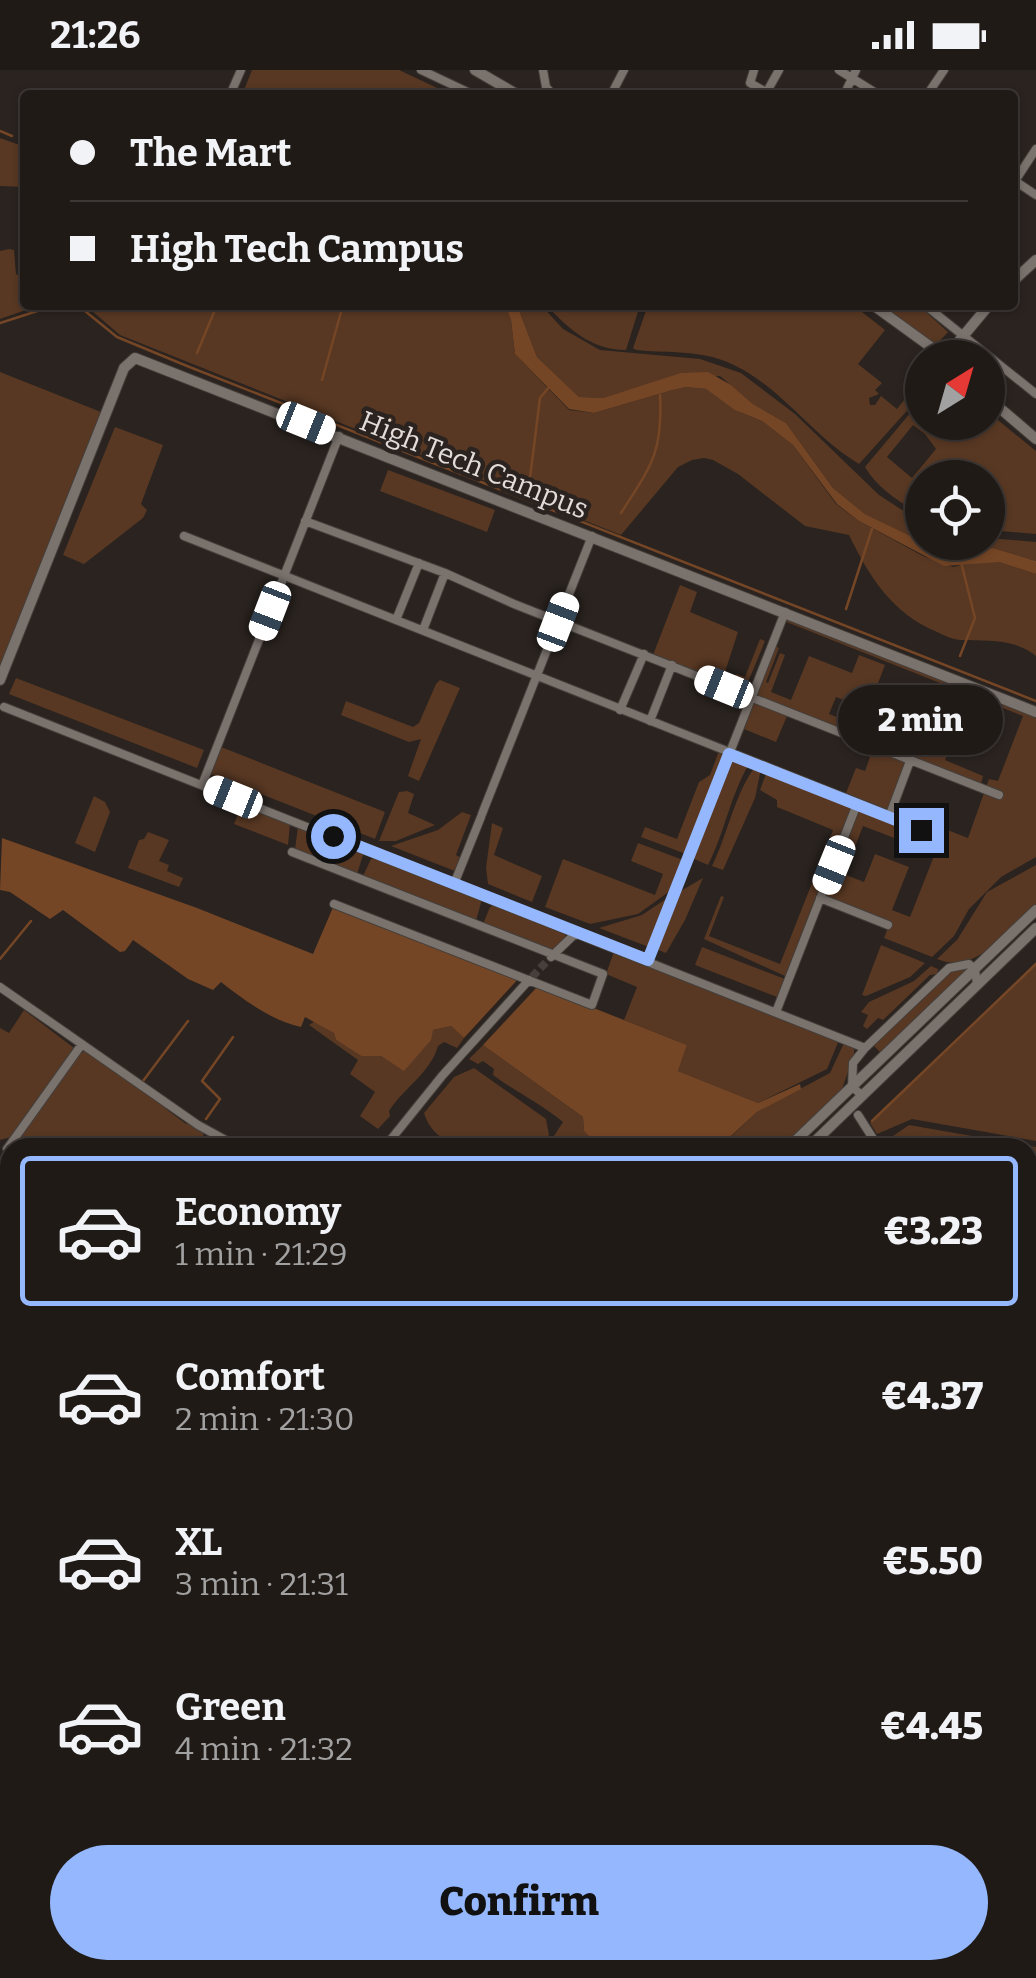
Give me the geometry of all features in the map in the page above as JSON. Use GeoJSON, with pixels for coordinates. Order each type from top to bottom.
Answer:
{"type":"FeatureCollection","features":[{"type":"Feature","properties":{"kind":"street"},"geometry":{"type":"LineString","coordinates":[[421,70],[463,90]]}},
{"type":"Feature","properties":{"kind":"street"},"geometry":{"type":"LineString","coordinates":[[474,70],[511,90]]}},
{"type":"Feature","properties":{"kind":"street"},"geometry":{"type":"LineString","coordinates":[[489,70],[514,90]]}},
{"type":"Feature","properties":{"kind":"street"},"geometry":{"type":"LineString","coordinates":[[754,70],[750,83],[760,90]]}},
{"type":"Feature","properties":{"kind":"street"},"geometry":{"type":"LineString","coordinates":[[839,70],[854,74]]}},
{"type":"Feature","properties":{"kind":"street"},"geometry":{"type":"LineString","coordinates":[[1018,174],[1036,149]]}},
{"type":"Feature","properties":{"kind":"street"},"geometry":{"type":"LineString","coordinates":[[879,310],[920,340]]}},
{"type":"Feature","properties":{"kind":"street"},"geometry":{"type":"LineString","coordinates":[[931,310],[1034,387]]}},
{"type":"Feature","properties":{"kind":"street"},"geometry":{"type":"LineString","coordinates":[[960,340],[984,310]]}},
{"type":"Feature","properties":{"kind":"street"},"geometry":{"type":"LineString","coordinates":[[908,332],[916,340]]}},
{"type":"Feature","properties":{"kind":"street","name":"High Tech Campus"},"geometry":{"type":"LineString","coordinates":[[0,680],[124,368],[129,361],[141,359],[1036,712]]}},
{"type":"Feature","properties":{"kind":"street"},"geometry":{"type":"LineString","coordinates":[[1005,413],[1036,439]]}},
{"type":"Feature","properties":{"kind":"street","name":"High Tech Campus"},"geometry":{"type":"LineString","coordinates":[[202,784],[339,436]]}},
{"type":"Feature","properties":{"kind":"street"},"geometry":{"type":"LineString","coordinates":[[305,521],[999,795]]}},
{"type":"Feature","properties":{"kind":"street"},"geometry":{"type":"LineString","coordinates":[[184,536],[944,837]]}},
{"type":"Feature","properties":{"kind":"street","name":"High Tech Campus"},"geometry":{"type":"LineString","coordinates":[[454,884],[592,536]]}},
{"type":"Feature","properties":{"kind":"street"},"geometry":{"type":"LineString","coordinates":[[396,620],[419,563]]}},
{"type":"Feature","properties":{"kind":"street"},"geometry":{"type":"LineString","coordinates":[[423,630],[445,574]]}},
{"type":"Feature","properties":{"kind":"street"},"geometry":{"type":"LineString","coordinates":[[648,960],[785,612]]}},
{"type":"Feature","properties":{"kind":"street"},"geometry":{"type":"LineString","coordinates":[[620,710],[644,654]]}},
{"type":"Feature","properties":{"kind":"street"},"geometry":{"type":"LineString","coordinates":[[650,721],[672,666]]}},
{"type":"Feature","properties":{"kind":"street"},"geometry":{"type":"LineString","coordinates":[[4,707],[865,1048]]}},
{"type":"Feature","properties":{"kind":"street"},"geometry":{"type":"LineString","coordinates":[[889,817],[910,761]]}},
{"type":"Feature","properties":{"kind":"street"},"geometry":{"type":"LineString","coordinates":[[776,1012],[857,804]]}},
{"type":"Feature","properties":{"kind":"street"},"geometry":{"type":"LineString","coordinates":[[292,852],[603,974],[592,1005],[334,904]]}},
{"type":"Feature","properties":{"kind":"street"},"geometry":{"type":"LineString","coordinates":[[820,898],[888,925]]}},
{"type":"Feature","properties":{"kind":"street"},"geometry":{"type":"LineString","coordinates":[[798,1138],[1036,910]]}},
{"type":"Feature","properties":{"kind":"street"},"geometry":{"type":"LineString","coordinates":[[819,1138],[1036,928]]}},
{"type":"Feature","properties":{"kind":"street"},"geometry":{"type":"LineString","coordinates":[[553,956],[576,932]]}},
{"type":"Feature","properties":{"kind":"street"},"geometry":{"type":"LineString","coordinates":[[852,1087],[853,1063],[865,1048],[949,968],[969,964],[975,968],[978,985]]}},
{"type":"Feature","properties":{"kind":"street"},"geometry":{"type":"LineString","coordinates":[[392,1138],[531,978]]}},
{"type":"Feature","properties":{"kind":"street"},"geometry":{"type":"LineString","coordinates":[[0,987],[221,1138]]}},
{"type":"Feature","properties":{"kind":"street"},"geometry":{"type":"LineString","coordinates":[[13,1138],[82,1044]]}},
{"type":"Feature","properties":{"kind":"street"},"geometry":{"type":"LineString","coordinates":[[852,1087],[863,1096]]}},
{"type":"Feature","properties":{"kind":"street"},"geometry":{"type":"LineString","coordinates":[[858,1115],[873,1138]]}},
{"type":"Feature","properties":{"kind":"shaded area"},"geometry":{"type":"Polygon","coordinates":[[[252,70],[399,70],[441,90],[244,90],[252,70]]]}},
{"type":"Feature","properties":{"kind":"shaded area"},"geometry":{"type":"Polygon","coordinates":[[[0,138],[20,145],[20,187],[0,186],[0,138]]]}},
{"type":"Feature","properties":{"kind":"shaded area"},"geometry":{"type":"Polygon","coordinates":[[[14,250],[16,274],[20,276],[20,310],[26,310],[0,319],[0,251],[14,250]]]}},
{"type":"Feature","properties":{"kind":"shaded area"},"geometry":{"type":"Polygon","coordinates":[[[91,310],[507,310],[515,354],[569,410],[594,413],[686,387],[706,389],[740,412],[762,421],[793,445],[836,504],[905,546],[905,560],[934,560],[953,567],[999,562],[1036,574],[1036,656],[1009,643],[954,639],[921,624],[884,592],[849,535],[805,526],[738,474],[713,460],[692,460],[678,467],[621,535],[120,335],[91,310]]]}},
{"type":"Feature","properties":{"kind":"shaded area"},"geometry":{"type":"Polygon","coordinates":[[[507,310],[519,310],[537,357],[579,397],[603,398],[681,373],[708,372],[786,423],[833,488],[865,514],[905,533],[905,545],[859,521],[837,504],[793,445],[762,421],[735,410],[706,389],[686,387],[594,413],[569,409],[515,354],[507,310]]]}},
{"type":"Feature","properties":{"kind":"shaded area"},"geometry":{"type":"Polygon","coordinates":[[[519,310],[546,310],[563,329],[600,350],[700,359],[741,373],[795,414],[879,495],[905,512],[905,533],[865,514],[833,488],[786,423],[753,404],[720,376],[652,383],[603,398],[579,397],[537,357],[519,310]]]}},
{"type":"Feature","properties":{"kind":"shaded area"},"geometry":{"type":"Polygon","coordinates":[[[551,310],[638,310],[626,350],[591,342],[551,310]]]}},
{"type":"Feature","properties":{"kind":"shaded area"},"geometry":{"type":"Polygon","coordinates":[[[646,310],[859,310],[885,330],[858,364],[882,383],[875,390],[879,394],[869,398],[870,405],[875,405],[881,396],[897,409],[905,399],[905,413],[859,464],[742,369],[701,355],[633,348],[646,310]]]}},
{"type":"Feature","properties":{"kind":"shaded area"},"geometry":{"type":"Polygon","coordinates":[[[888,310],[924,310],[948,332],[941,340],[929,340],[888,310]]]}},
{"type":"Feature","properties":{"kind":"shaded area"},"geometry":{"type":"Polygon","coordinates":[[[0,372],[101,412],[0,670],[0,372]]]}},
{"type":"Feature","properties":{"kind":"shaded area"},"geometry":{"type":"Polygon","coordinates":[[[905,419],[905,435],[887,457],[905,472],[905,504],[865,467],[905,419]]]}},
{"type":"Feature","properties":{"kind":"shaded area"},"geometry":{"type":"Polygon","coordinates":[[[1005,426],[1036,451],[1036,534],[1005,531],[1005,460],[927,460],[936,449],[929,440],[1005,440],[1005,426]]]}},
{"type":"Feature","properties":{"kind":"shaded area"},"geometry":{"type":"Polygon","coordinates":[[[115,427],[163,445],[141,504],[147,510],[143,518],[84,564],[63,555],[115,427]]]}},
{"type":"Feature","properties":{"kind":"shaded area"},"geometry":{"type":"Polygon","coordinates":[[[388,470],[495,510],[487,532],[380,491],[388,470]]]}},
{"type":"Feature","properties":{"kind":"shaded area"},"geometry":{"type":"Polygon","coordinates":[[[1005,539],[1036,542],[1036,561],[1005,552],[1005,539]]]}},
{"type":"Feature","properties":{"kind":"shaded area"},"geometry":{"type":"Polygon","coordinates":[[[1005,552],[1036,561],[1036,574],[999,562],[944,566],[933,560],[1005,560],[1005,552]]]}},
{"type":"Feature","properties":{"kind":"shaded area"},"geometry":{"type":"Polygon","coordinates":[[[680,585],[697,592],[690,612],[738,632],[724,675],[733,679],[736,674],[745,677],[760,639],[765,641],[744,692],[653,655],[680,585]]]}},
{"type":"Feature","properties":{"kind":"shaded area"},"geometry":{"type":"Polygon","coordinates":[[[789,617],[1036,715],[1036,857],[1001,877],[969,909],[954,936],[932,957],[884,938],[890,922],[829,899],[827,889],[835,891],[841,873],[864,882],[875,854],[909,867],[892,910],[910,917],[934,856],[922,850],[932,824],[968,838],[989,779],[998,781],[1023,716],[784,621],[789,617]]]}},
{"type":"Feature","properties":{"kind":"shaded area"},"geometry":{"type":"Polygon","coordinates":[[[775,646],[779,648],[766,682],[780,653],[785,655],[771,692],[791,700],[809,656],[852,673],[859,655],[885,665],[868,709],[836,697],[829,714],[881,734],[895,699],[902,698],[933,715],[981,731],[979,737],[989,741],[984,754],[952,743],[945,760],[983,776],[981,784],[756,696],[775,646]]]}},
{"type":"Feature","properties":{"kind":"shaded area"},"geometry":{"type":"Polygon","coordinates":[[[16,678],[204,750],[197,768],[9,694],[16,678]]]}},
{"type":"Feature","properties":{"kind":"shaded area"},"geometry":{"type":"Polygon","coordinates":[[[440,680],[460,688],[419,781],[408,776],[421,739],[409,742],[341,715],[346,701],[413,727],[419,723],[440,680]]]}},
{"type":"Feature","properties":{"kind":"shaded area"},"geometry":{"type":"Polygon","coordinates":[[[754,702],[787,716],[776,742],[744,729],[754,702]]]}},
{"type":"Feature","properties":{"kind":"shaded area"},"geometry":{"type":"Polygon","coordinates":[[[221,747],[385,812],[375,839],[210,774],[221,747]]]}},
{"type":"Feature","properties":{"kind":"shaded area"},"geometry":{"type":"Polygon","coordinates":[[[864,747],[906,763],[888,810],[846,793],[856,768],[865,771],[870,757],[862,753],[864,747]]]}},
{"type":"Feature","properties":{"kind":"shaded area"},"geometry":{"type":"Polygon","coordinates":[[[719,751],[725,756],[686,854],[641,837],[645,827],[677,839],[699,782],[710,775],[719,751]]]}},
{"type":"Feature","properties":{"kind":"shaded area"},"geometry":{"type":"Polygon","coordinates":[[[733,757],[749,764],[708,865],[692,858],[733,757]]]}},
{"type":"Feature","properties":{"kind":"shaded area"},"geometry":{"type":"Polygon","coordinates":[[[755,767],[761,769],[755,798],[723,870],[712,866],[742,790],[755,767]]]}},
{"type":"Feature","properties":{"kind":"shaded area"},"geometry":{"type":"Polygon","coordinates":[[[767,771],[852,804],[785,976],[704,939],[721,896],[724,897],[709,936],[780,964],[833,830],[777,807],[777,800],[760,790],[767,771]]]}},
{"type":"Feature","properties":{"kind":"shaded area"},"geometry":{"type":"Polygon","coordinates":[[[399,792],[414,794],[408,813],[435,825],[396,841],[379,841],[399,792]]]}},
{"type":"Feature","properties":{"kind":"shaded area"},"geometry":{"type":"Polygon","coordinates":[[[94,796],[105,802],[110,812],[95,852],[75,843],[94,796]]]}},
{"type":"Feature","properties":{"kind":"shaded area"},"geometry":{"type":"Polygon","coordinates":[[[242,805],[290,823],[288,845],[234,824],[242,805]]]}},
{"type":"Feature","properties":{"kind":"shaded area"},"geometry":{"type":"Polygon","coordinates":[[[860,809],[915,831],[910,844],[863,826],[846,870],[839,863],[860,809]]]}},
{"type":"Feature","properties":{"kind":"shaded area"},"geometry":{"type":"Polygon","coordinates":[[[462,812],[471,815],[456,855],[461,858],[455,871],[391,846],[438,830],[462,812]]]}},
{"type":"Feature","properties":{"kind":"shaded area"},"geometry":{"type":"Polygon","coordinates":[[[492,823],[503,828],[494,855],[542,876],[532,902],[488,884],[486,868],[492,823]]]}},
{"type":"Feature","properties":{"kind":"shaded area"},"geometry":{"type":"Polygon","coordinates":[[[298,826],[364,852],[357,874],[295,850],[298,826]]]}},
{"type":"Feature","properties":{"kind":"shaded area"},"geometry":{"type":"Polygon","coordinates":[[[148,832],[169,840],[159,861],[169,865],[167,871],[183,878],[179,887],[128,868],[139,840],[148,832]]]}},
{"type":"Feature","properties":{"kind":"shaded area"},"geometry":{"type":"Polygon","coordinates":[[[2,838],[313,954],[334,905],[519,978],[464,1038],[451,1026],[433,1030],[431,1040],[404,1071],[381,1056],[361,1056],[336,1040],[334,1033],[305,1017],[301,1027],[290,1024],[259,1009],[221,982],[213,990],[188,979],[133,940],[120,952],[63,910],[50,919],[10,892],[0,890],[2,838]]]}},
{"type":"Feature","properties":{"kind":"shaded area"},"geometry":{"type":"Polygon","coordinates":[[[638,843],[683,860],[670,891],[638,914],[590,924],[545,907],[563,859],[655,895],[663,874],[631,861],[638,843]]]}},
{"type":"Feature","properties":{"kind":"shaded area"},"geometry":{"type":"Polygon","coordinates":[[[377,857],[482,899],[476,921],[363,876],[371,859],[377,857]]]}},
{"type":"Feature","properties":{"kind":"shaded area"},"geometry":{"type":"Polygon","coordinates":[[[1036,865],[1036,905],[1004,937],[979,956],[965,961],[937,959],[957,940],[987,892],[1036,865]]]}},
{"type":"Feature","properties":{"kind":"shaded area"},"geometry":{"type":"Polygon","coordinates":[[[703,878],[666,953],[656,949],[679,892],[703,878]]]}},
{"type":"Feature","properties":{"kind":"shaded area"},"geometry":{"type":"Polygon","coordinates":[[[669,897],[649,947],[599,928],[642,915],[669,897]]]}},
{"type":"Feature","properties":{"kind":"shaded area"},"geometry":{"type":"Polygon","coordinates":[[[495,904],[566,936],[553,952],[483,924],[495,904]]]}},
{"type":"Feature","properties":{"kind":"shaded area"},"geometry":{"type":"Polygon","coordinates":[[[881,945],[925,963],[910,977],[862,995],[881,945]]]}},
{"type":"Feature","properties":{"kind":"shaded area"},"geometry":{"type":"Polygon","coordinates":[[[702,947],[785,979],[777,997],[695,965],[702,947]]]}},
{"type":"Feature","properties":{"kind":"shaded area"},"geometry":{"type":"Polygon","coordinates":[[[615,949],[839,1040],[827,1069],[758,1103],[678,1071],[687,1045],[624,1020],[637,987],[606,974],[615,949]]]}},
{"type":"Feature","properties":{"kind":"shaded area"},"geometry":{"type":"Polygon","coordinates":[[[1036,962],[1036,1138],[912,1119],[877,1134],[870,1123],[1036,962]]]}},
{"type":"Feature","properties":{"kind":"shaded area"},"geometry":{"type":"Polygon","coordinates":[[[931,966],[938,969],[937,974],[930,975],[883,1020],[878,1018],[867,1029],[863,1026],[868,1015],[861,1012],[869,1002],[914,981],[931,966]]]}},
{"type":"Feature","properties":{"kind":"shaded area"},"geometry":{"type":"Polygon","coordinates":[[[967,970],[881,1053],[873,1045],[948,972],[967,970]]]}},
{"type":"Feature","properties":{"kind":"shaded area"},"geometry":{"type":"Polygon","coordinates":[[[538,986],[687,1045],[678,1071],[758,1103],[800,1084],[801,1089],[757,1112],[729,1138],[588,1138],[583,1117],[483,1045],[538,986]]]}},
{"type":"Feature","properties":{"kind":"shaded area"},"geometry":{"type":"Polygon","coordinates":[[[24,1010],[74,1048],[11,1137],[0,1138],[0,1028],[9,1033],[24,1010]]]}},
{"type":"Feature","properties":{"kind":"shaded area"},"geometry":{"type":"Polygon","coordinates":[[[315,1021],[361,1056],[381,1056],[404,1070],[433,1030],[451,1026],[464,1038],[457,1048],[444,1042],[438,1046],[429,1064],[378,1129],[360,1116],[375,1092],[350,1074],[358,1060],[309,1025],[315,1021]]]}},
{"type":"Feature","properties":{"kind":"shaded area"},"geometry":{"type":"Polygon","coordinates":[[[844,1043],[854,1048],[841,1092],[792,1138],[730,1138],[757,1112],[830,1073],[844,1043]]]}},
{"type":"Feature","properties":{"kind":"shaded area"},"geometry":{"type":"Polygon","coordinates":[[[483,1045],[583,1117],[588,1138],[553,1138],[563,1122],[493,1075],[494,1069],[483,1061],[478,1064],[469,1059],[483,1045]]]}},
{"type":"Feature","properties":{"kind":"shaded area"},"geometry":{"type":"Polygon","coordinates":[[[85,1051],[167,1106],[186,1124],[203,1132],[204,1138],[20,1138],[85,1051]]]}},
{"type":"Feature","properties":{"kind":"shaded area"},"geometry":{"type":"Polygon","coordinates":[[[474,1068],[546,1119],[549,1135],[443,1138],[431,1128],[424,1113],[454,1077],[474,1068]]]}},
{"type":"Feature","properties":{"kind":"shaded area"},"geometry":{"type":"Polygon","coordinates":[[[909,1125],[984,1138],[892,1138],[909,1125]]]}},
{"type":"Feature","properties":{"kind":"waterway"},"geometry":{"type":"LineString","coordinates":[[0,131],[12,136]]}},
{"type":"Feature","properties":{"kind":"waterway"},"geometry":{"type":"LineString","coordinates":[[0,323],[40,310]]}},
{"type":"Feature","properties":{"kind":"waterway"},"geometry":{"type":"LineString","coordinates":[[84,310],[117,337],[187,366],[1036,701]]}},
{"type":"Feature","properties":{"kind":"waterway"},"geometry":{"type":"LineString","coordinates":[[197,353],[215,310]]}},
{"type":"Feature","properties":{"kind":"waterway"},"geometry":{"type":"LineString","coordinates":[[322,380],[342,310]]}},
{"type":"Feature","properties":{"kind":"waterway"},"geometry":{"type":"LineString","coordinates":[[529,486],[540,398],[549,387]]}},
{"type":"Feature","properties":{"kind":"waterway"},"geometry":{"type":"LineString","coordinates":[[621,513],[653,458],[660,395]]}},
{"type":"Feature","properties":{"kind":"waterway"},"geometry":{"type":"LineString","coordinates":[[846,609],[872,529]]}},
{"type":"Feature","properties":{"kind":"waterway"},"geometry":{"type":"LineString","coordinates":[[960,656],[975,618],[961,562]]}},
{"type":"Feature","properties":{"kind":"waterway"},"geometry":{"type":"LineString","coordinates":[[0,959],[31,921]]}},
{"type":"Feature","properties":{"kind":"waterway"},"geometry":{"type":"LineString","coordinates":[[872,1121],[1036,964]]}},
{"type":"Feature","properties":{"kind":"waterway"},"geometry":{"type":"LineString","coordinates":[[143,1081],[188,1021]]}},
{"type":"Feature","properties":{"kind":"waterway"},"geometry":{"type":"LineString","coordinates":[[206,1119],[220,1099],[202,1081],[233,1037]]}},
{"type":"Feature","properties":{"kind":"tunnel"},"geometry":{"type":"LineString","coordinates":[[532,977],[551,957]]}},
{"type":"Feature","properties":{"kind":"route"},"geometry":{"type":"LineString","coordinates":[[333,836],[648,960],[729,754],[921,830]]}}]}
